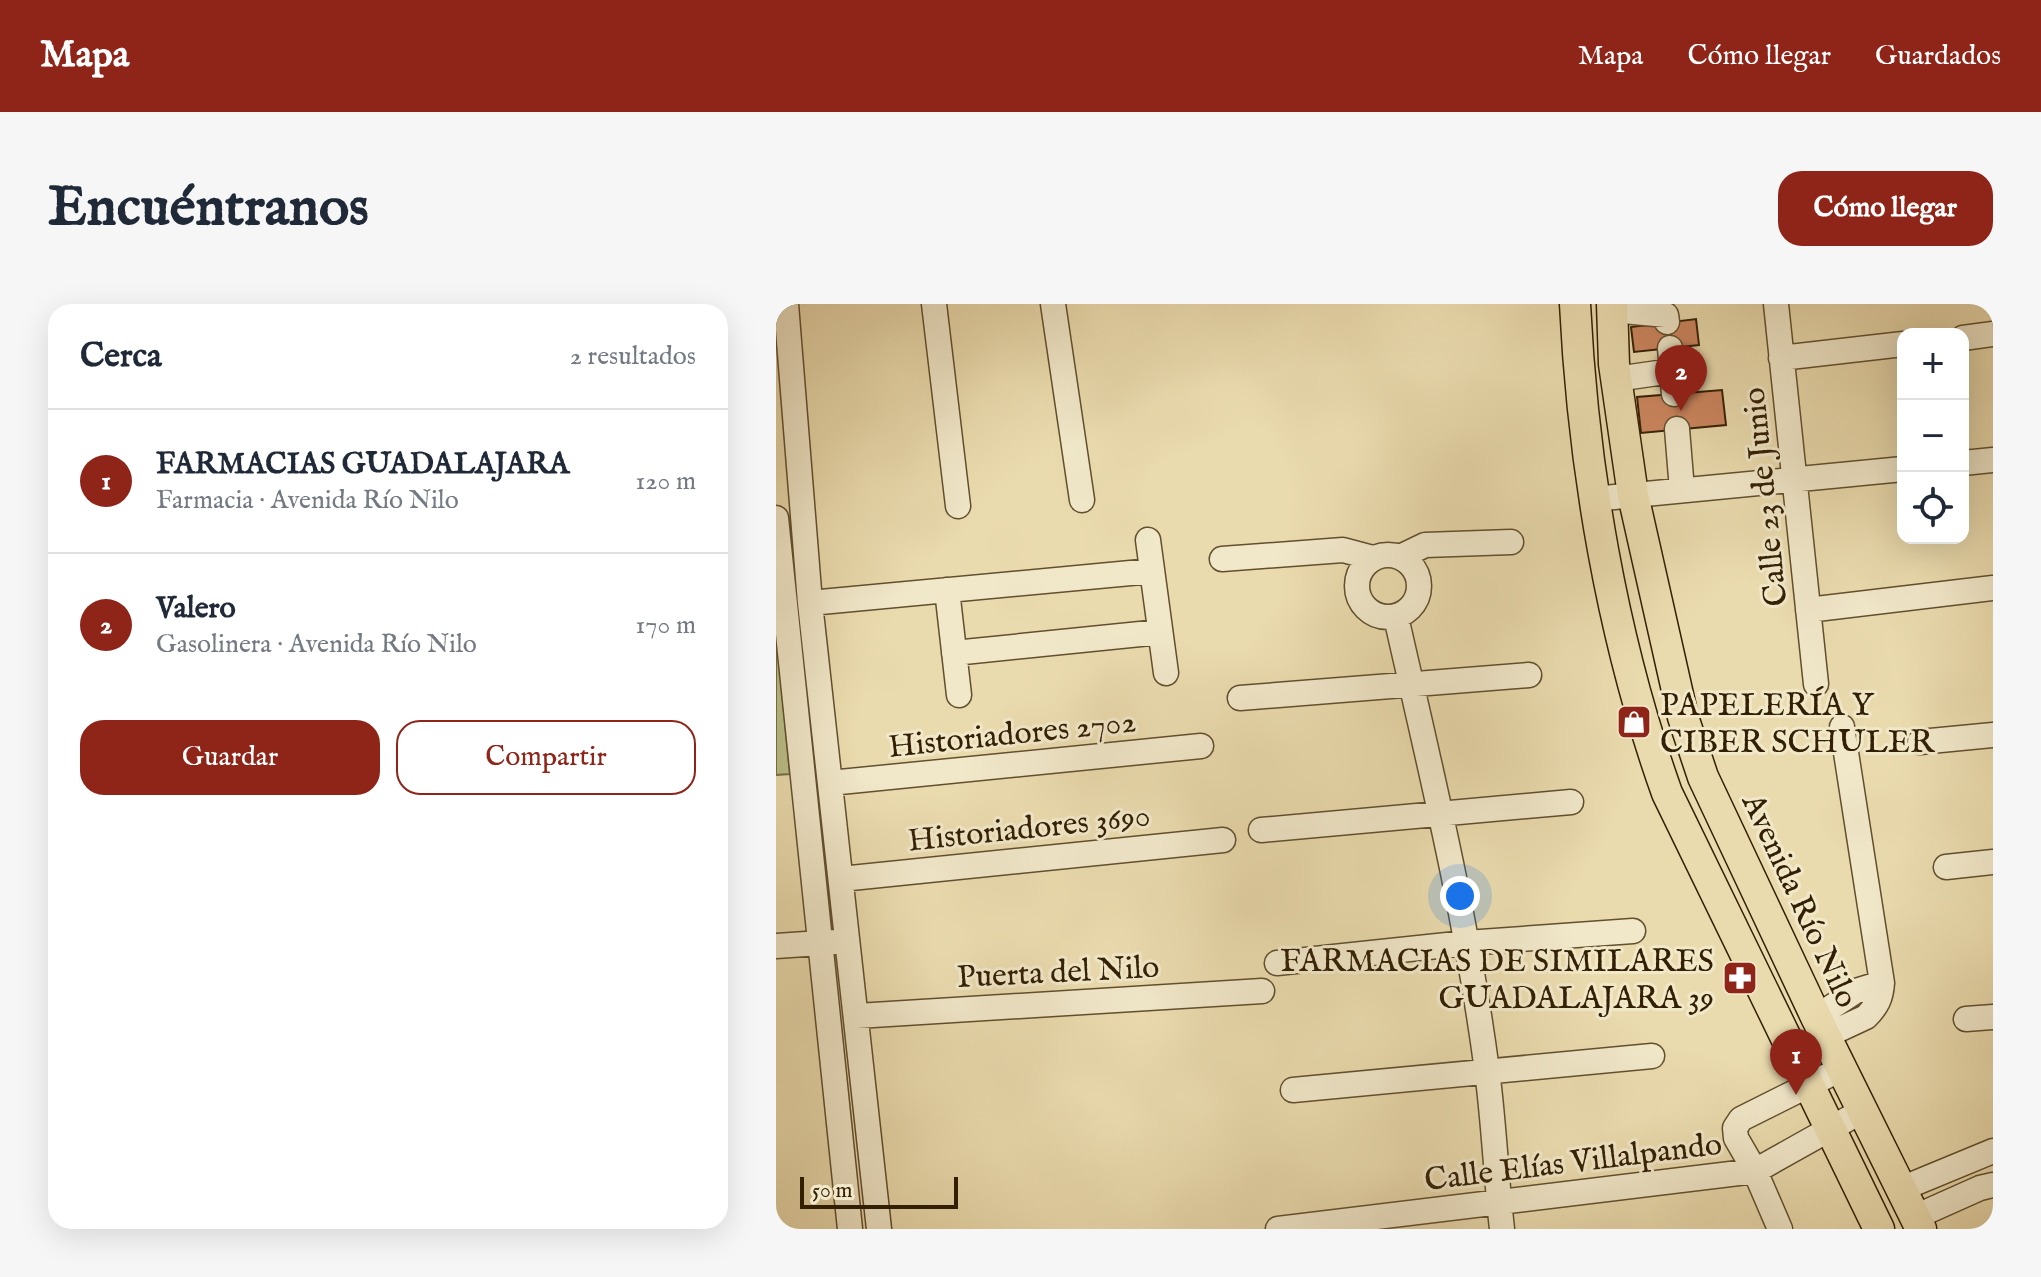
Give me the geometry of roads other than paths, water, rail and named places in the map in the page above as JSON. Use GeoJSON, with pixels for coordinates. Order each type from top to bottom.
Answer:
{"type":"FeatureCollection","features":[{"type":"Feature","properties":{"kind":"main road"},"geometry":{"type":"LineString","coordinates":[[1575,304],[1582,413],[1594,499],[1645,732],[1667,793],[1879,1229]]}},
{"type":"Feature","properties":{"kind":"main road","name":"Avenida Río Nilo"},"geometry":{"type":"LineString","coordinates":[[1612,307],[1616,379],[1633,495],[1683,717],[1703,777],[1820,1027],[1918,1223]]}},
{"type":"Feature","properties":{"kind":"street"},"geometry":{"type":"LineString","coordinates":[[786,304],[810,603],[879,1229]]}},
{"type":"Feature","properties":{"kind":"street"},"geometry":{"type":"LineString","coordinates":[[934,304],[958,506]]}},
{"type":"Feature","properties":{"kind":"street"},"geometry":{"type":"LineString","coordinates":[[1053,304],[1082,500]]}},
{"type":"Feature","properties":{"kind":"street","name":"Calle 23 de Junio"},"geometry":{"type":"LineString","coordinates":[[1776,304],[1816,684]]}},
{"type":"Feature","properties":{"kind":"street"},"geometry":{"type":"LineString","coordinates":[[1612,307],[1666,315],[1667,322]]}},
{"type":"Feature","properties":{"kind":"street"},"geometry":{"type":"LineString","coordinates":[[1969,337],[1993,334]]}},
{"type":"Feature","properties":{"kind":"street"},"geometry":{"type":"LineString","coordinates":[[1781,358],[1897,345]]}},
{"type":"Feature","properties":{"kind":"street"},"geometry":{"type":"LineString","coordinates":[[1616,379],[1672,371]]}},
{"type":"Feature","properties":{"kind":"street"},"geometry":{"type":"LineString","coordinates":[[1677,429],[1682,490]]}},
{"type":"Feature","properties":{"kind":"street"},"geometry":{"type":"LineString","coordinates":[[1969,462],[1993,460]]}},
{"type":"Feature","properties":{"kind":"street"},"geometry":{"type":"LineString","coordinates":[[1594,499],[1897,470]]}},
{"type":"Feature","properties":{"kind":"street"},"geometry":{"type":"LineString","coordinates":[[804,534],[776,530],[850,1229]]}},
{"type":"Feature","properties":{"kind":"street"},"geometry":{"type":"LineString","coordinates":[[1148,540],[1166,673]]}},
{"type":"Feature","properties":{"kind":"street"},"geometry":{"type":"LineString","coordinates":[[1400,557],[1425,545],[1511,542]]}},
{"type":"Feature","properties":{"kind":"street"},"geometry":{"type":"LineString","coordinates":[[1222,559],[1343,550],[1373,558]]}},
{"type":"Feature","properties":{"kind":"street"},"geometry":{"type":"LineString","coordinates":[[1386,554],[1400,557],[1412,566],[1419,581],[1418,596],[1409,609],[1396,617],[1380,618],[1367,610],[1358,598],[1356,583],[1361,568],[1373,558],[1386,554]]}},
{"type":"Feature","properties":{"kind":"street"},"geometry":{"type":"LineString","coordinates":[[810,603],[1152,571]]}},
{"type":"Feature","properties":{"kind":"street"},"geometry":{"type":"LineString","coordinates":[[1808,610],[1993,588]]}},
{"type":"Feature","properties":{"kind":"street"},"geometry":{"type":"LineString","coordinates":[[947,590],[959,695]]}},
{"type":"Feature","properties":{"kind":"street"},"geometry":{"type":"LineString","coordinates":[[1396,617],[1441,813],[1466,943],[1487,1072],[1502,1229]]}},
{"type":"Feature","properties":{"kind":"street"},"geometry":{"type":"LineString","coordinates":[[954,653],[1160,632]]}},
{"type":"Feature","properties":{"kind":"street"},"geometry":{"type":"LineString","coordinates":[[1240,698],[1529,675]]}},
{"type":"Feature","properties":{"kind":"street"},"geometry":{"type":"LineString","coordinates":[[1791,1052],[1820,1027],[1866,1017],[1881,996],[1882,983],[1842,727]]}},
{"type":"Feature","properties":{"kind":"street"},"geometry":{"type":"LineString","coordinates":[[1920,742],[1993,735]]}},
{"type":"Feature","properties":{"kind":"street","name":"Historiadores 2702"},"geometry":{"type":"LineString","coordinates":[[830,783],[1201,746]]}},
{"type":"Feature","properties":{"kind":"street"},"geometry":{"type":"LineString","coordinates":[[1261,830],[1571,802]]}},
{"type":"Feature","properties":{"kind":"street","name":"Historiadores 3690"},"geometry":{"type":"LineString","coordinates":[[841,879],[1223,840]]}},
{"type":"Feature","properties":{"kind":"street"},"geometry":{"type":"LineString","coordinates":[[1946,867],[1993,862]]}},
{"type":"Feature","properties":{"kind":"street"},"geometry":{"type":"LineString","coordinates":[[1277,963],[1466,943],[1633,931]]}},
{"type":"Feature","properties":{"kind":"street"},"geometry":{"type":"LineString","coordinates":[[776,946],[849,941]]}},
{"type":"Feature","properties":{"kind":"street","name":"Puerta del Nilo"},"geometry":{"type":"LineString","coordinates":[[857,1016],[1262,991]]}},
{"type":"Feature","properties":{"kind":"street"},"geometry":{"type":"LineString","coordinates":[[1966,1019],[1993,1017]]}},
{"type":"Feature","properties":{"kind":"street"},"geometry":{"type":"LineString","coordinates":[[1293,1090],[1652,1056]]}},
{"type":"Feature","properties":{"kind":"street"},"geometry":{"type":"LineString","coordinates":[[1780,1229],[1755,1171],[1736,1138],[1737,1123],[1841,1069]]}},
{"type":"Feature","properties":{"kind":"street","name":"Calle Elías Villalpando"},"geometry":{"type":"LineString","coordinates":[[1278,1229],[1347,1225],[1755,1171],[1862,1111]]}},
{"type":"Feature","properties":{"kind":"street"},"geometry":{"type":"LineString","coordinates":[[1901,1189],[1993,1151]]}},
{"type":"Feature","properties":{"kind":"street"},"geometry":{"type":"LineString","coordinates":[[1918,1223],[1980,1188],[1993,1185]]}},
{"type":"Feature","properties":{"kind":"place","name":"Valero"},"geometry":{"type":"Point","coordinates":[1681,411]}},
{"type":"Feature","properties":{"kind":"place","name":"PAPELERÍA Y CIBER SCHULER"},"geometry":{"type":"Point","coordinates":[1634,722]}},
{"type":"Feature","properties":{"kind":"place","name":"FARMACIAS DE SIMILARES GUADALAJARA 39"},"geometry":{"type":"Point","coordinates":[1740,978]}},
{"type":"Feature","properties":{"kind":"place","name":"FARMACIAS GUADALAJARA"},"geometry":{"type":"Point","coordinates":[1796,1095]}}]}
